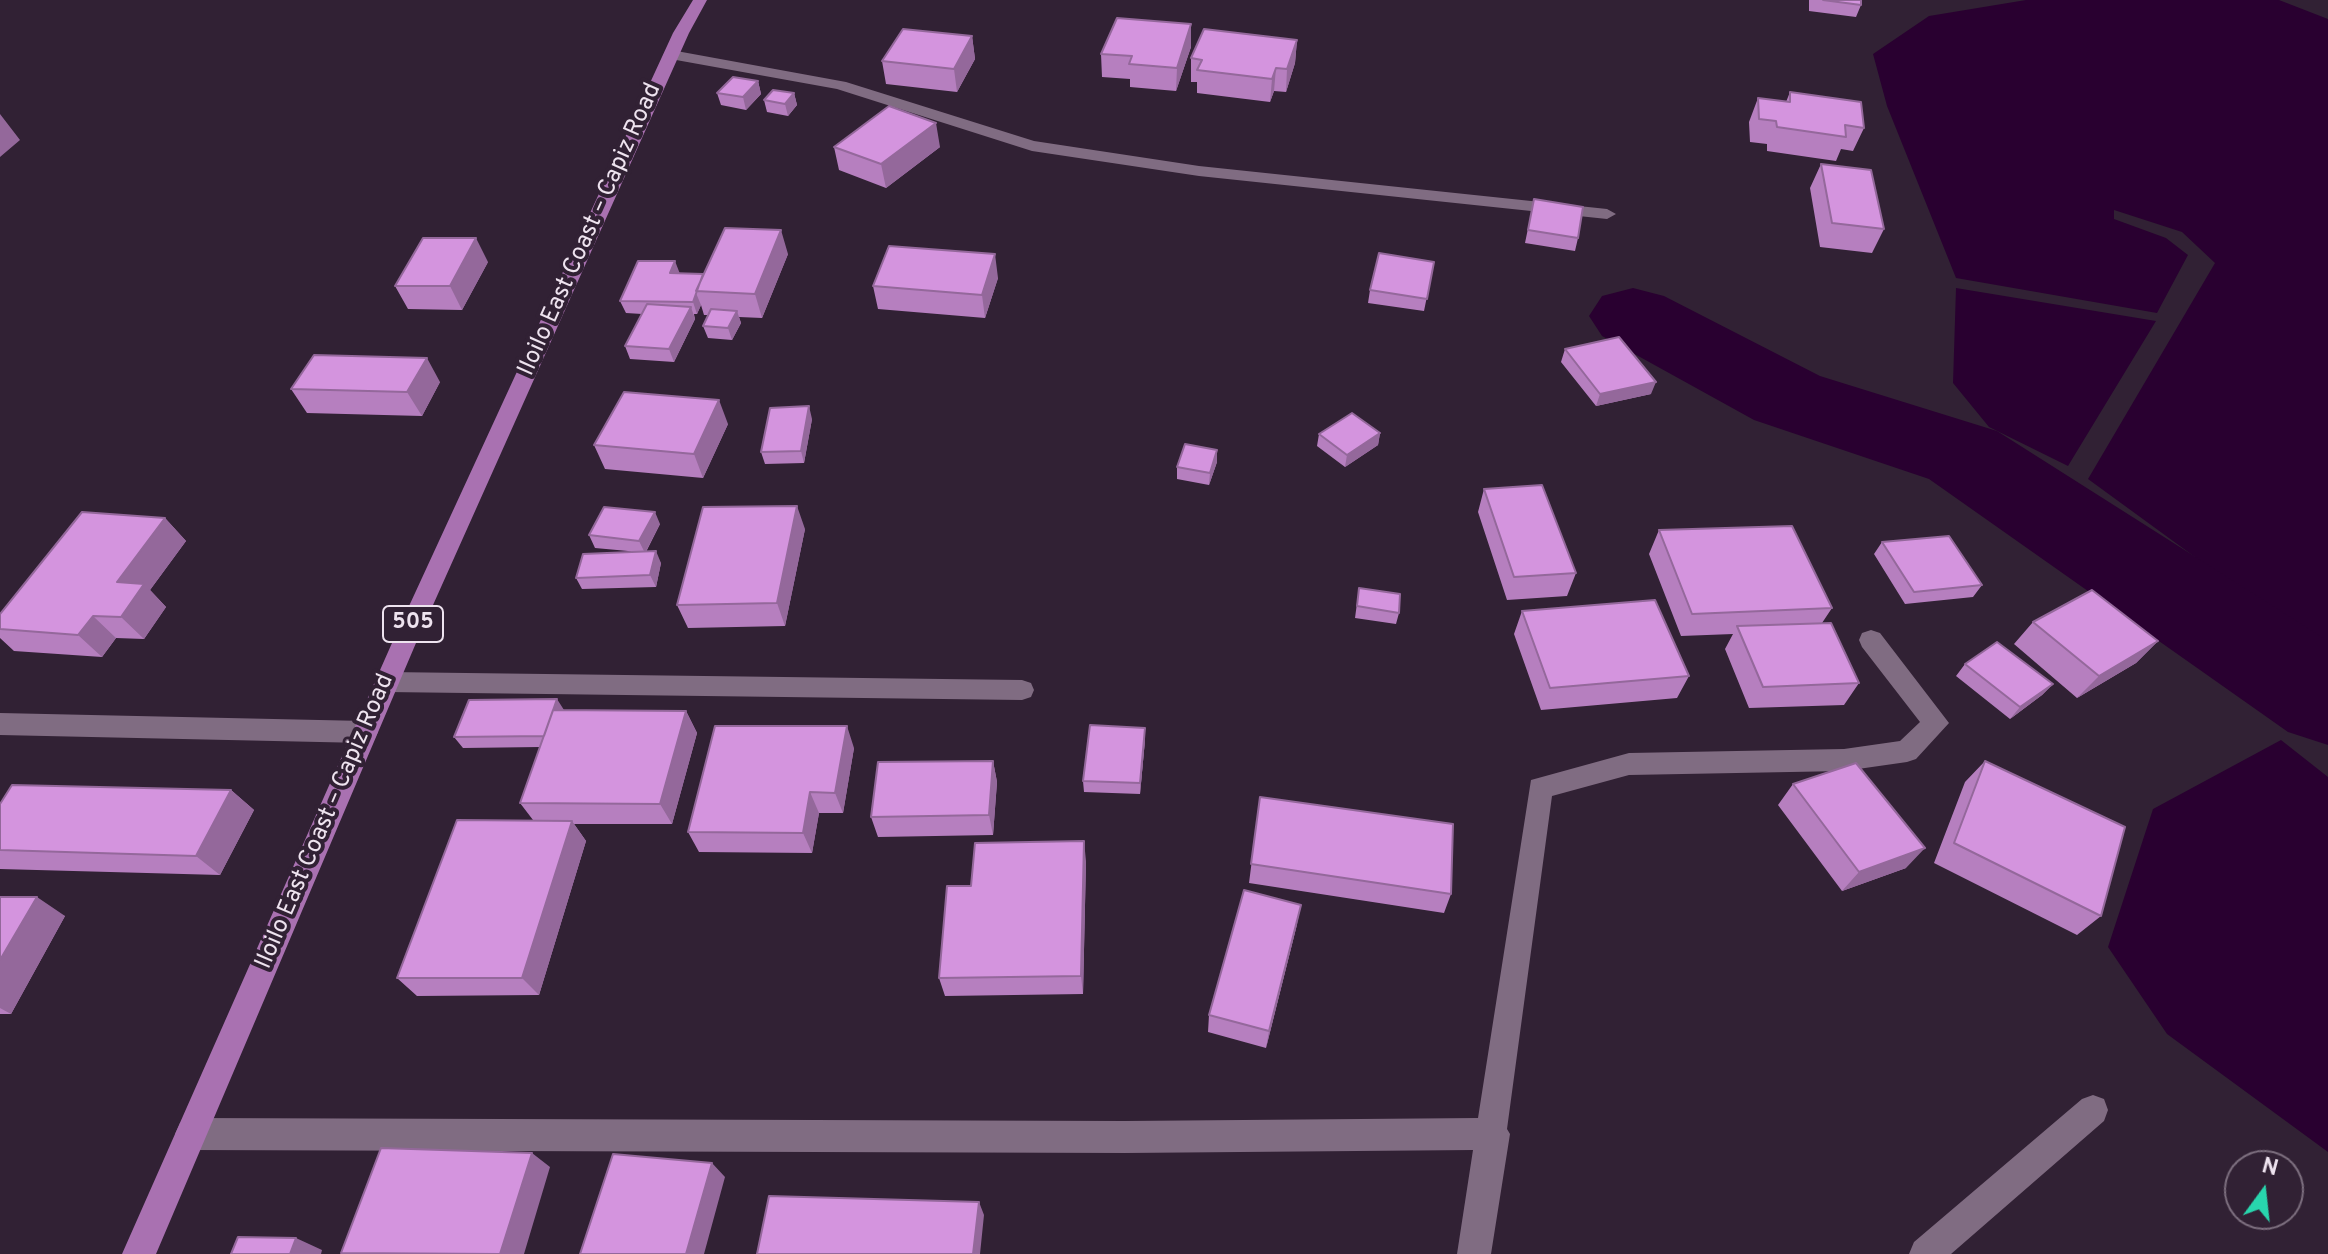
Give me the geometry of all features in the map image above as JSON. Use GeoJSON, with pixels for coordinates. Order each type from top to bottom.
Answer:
{"type":"FeatureCollection","features":[{"type":"Feature","properties":{"kind":"main road","name":"Iloilo East Coast – Capiz Road"},"geometry":{"type":"LineString","coordinates":[[139,1254],[387,682],[671,55],[700,0]]}},
{"type":"Feature","properties":{"kind":"street"},"geometry":{"type":"LineString","coordinates":[[671,55],[840,85],[1032,146],[1199,171],[1607,214]]}},
{"type":"Feature","properties":{"kind":"street"},"geometry":{"type":"LineString","coordinates":[[1474,1254],[1494,1134],[1540,788],[1629,764],[1844,760],[1907,751],[1936,723],[1871,640]]}},
{"type":"Feature","properties":{"kind":"street"},"geometry":{"type":"LineString","coordinates":[[387,682],[1022,690]]}},
{"type":"Feature","properties":{"kind":"street"},"geometry":{"type":"LineString","coordinates":[[0,724],[365,732]]}},
{"type":"Feature","properties":{"kind":"street"},"geometry":{"type":"LineString","coordinates":[[1926,1254],[2093,1110]]}},
{"type":"Feature","properties":{"kind":"street"},"geometry":{"type":"LineString","coordinates":[[191,1134],[1141,1137],[1494,1134]]}},
{"type":"Feature","properties":{"kind":"shaded area"},"geometry":{"type":"Polygon","coordinates":[[[2026,0],[2279,0],[2328,19],[2328,654],[2088,479],[2215,263],[2182,232],[2114,210],[2114,219],[2166,238],[2188,255],[2157,313],[1956,278],[1887,106],[1873,54],[1929,16],[2026,0]]]}},
{"type":"Feature","properties":{"kind":"shaded area"},"geometry":{"type":"Polygon","coordinates":[[[1956,288],[2156,321],[2068,466],[1989,427],[1953,383],[1956,288]]]}},
{"type":"Feature","properties":{"kind":"shaded area"},"geometry":{"type":"Polygon","coordinates":[[[2281,740],[2328,777],[2328,1152],[2167,1034],[2108,947],[2153,809],[2281,740]]]}},
{"type":"Feature","properties":{"kind":"building"},"geometry":{"type":"Polygon","coordinates":[[[1823,0],[1861,0],[1861,5],[1823,0]]]}},
{"type":"Feature","properties":{"kind":"building"},"geometry":{"type":"Polygon","coordinates":[[[1117,18],[1191,24],[1177,68],[1129,64],[1132,56],[1101,54],[1117,18]]]}},
{"type":"Feature","properties":{"kind":"building"},"geometry":{"type":"Polygon","coordinates":[[[903,29],[972,36],[954,69],[882,61],[903,29]]]}},
{"type":"Feature","properties":{"kind":"building"},"geometry":{"type":"Polygon","coordinates":[[[1204,29],[1297,40],[1287,69],[1276,68],[1272,79],[1197,70],[1202,60],[1191,58],[1204,29]]]}},
{"type":"Feature","properties":{"kind":"building"},"geometry":{"type":"Polygon","coordinates":[[[733,77],[758,81],[743,97],[717,93],[733,77]]]}},
{"type":"Feature","properties":{"kind":"building"},"geometry":{"type":"Polygon","coordinates":[[[773,90],[794,93],[785,104],[764,100],[773,90]]]}},
{"type":"Feature","properties":{"kind":"building"},"geometry":{"type":"Polygon","coordinates":[[[1790,92],[1861,102],[1864,128],[1845,125],[1846,137],[1777,127],[1776,121],[1759,119],[1758,98],[1790,102],[1790,92]]]}},
{"type":"Feature","properties":{"kind":"building"},"geometry":{"type":"Polygon","coordinates":[[[889,106],[936,123],[881,164],[834,147],[889,106]]]}},
{"type":"Feature","properties":{"kind":"building"},"geometry":{"type":"Polygon","coordinates":[[[1821,164],[1871,170],[1884,229],[1832,223],[1821,164]]]}},
{"type":"Feature","properties":{"kind":"building"},"geometry":{"type":"Polygon","coordinates":[[[1534,199],[1583,207],[1578,238],[1528,230],[1534,199]]]}},
{"type":"Feature","properties":{"kind":"building"},"geometry":{"type":"Polygon","coordinates":[[[725,228],[781,230],[755,294],[696,291],[725,228]]]}},
{"type":"Feature","properties":{"kind":"building"},"geometry":{"type":"Polygon","coordinates":[[[423,238],[476,238],[450,286],[395,286],[423,238]]]}},
{"type":"Feature","properties":{"kind":"building"},"geometry":{"type":"Polygon","coordinates":[[[889,246],[995,254],[982,295],[873,286],[889,246]]]}},
{"type":"Feature","properties":{"kind":"building"},"geometry":{"type":"Polygon","coordinates":[[[1379,253],[1434,262],[1427,299],[1370,290],[1379,253]]]}},
{"type":"Feature","properties":{"kind":"building"},"geometry":{"type":"Polygon","coordinates":[[[638,261],[675,261],[670,273],[703,274],[693,302],[620,301],[638,261]]]}},
{"type":"Feature","properties":{"kind":"building"},"geometry":{"type":"Polygon","coordinates":[[[647,304],[691,307],[669,349],[625,346],[647,304]]]}},
{"type":"Feature","properties":{"kind":"building"},"geometry":{"type":"Polygon","coordinates":[[[711,309],[737,311],[728,328],[703,326],[711,309]]]}},
{"type":"Feature","properties":{"kind":"building"},"geometry":{"type":"Polygon","coordinates":[[[1619,337],[1656,382],[1600,394],[1565,349],[1619,337]]]}},
{"type":"Feature","properties":{"kind":"building"},"geometry":{"type":"Polygon","coordinates":[[[314,355],[427,358],[407,392],[291,389],[314,355]]]}},
{"type":"Feature","properties":{"kind":"building"},"geometry":{"type":"Polygon","coordinates":[[[624,392],[719,400],[694,454],[594,445],[624,392]]]}},
{"type":"Feature","properties":{"kind":"building"},"geometry":{"type":"Polygon","coordinates":[[[809,406],[801,451],[761,452],[770,408],[809,406]]]}},
{"type":"Feature","properties":{"kind":"building"},"geometry":{"type":"Polygon","coordinates":[[[1352,413],[1380,433],[1347,455],[1319,434],[1352,413]]]}},
{"type":"Feature","properties":{"kind":"building"},"geometry":{"type":"Polygon","coordinates":[[[1185,444],[1217,450],[1210,473],[1177,467],[1185,444]]]}},
{"type":"Feature","properties":{"kind":"building"},"geometry":{"type":"Polygon","coordinates":[[[1542,485],[1576,573],[1514,577],[1484,489],[1542,485]]]}},
{"type":"Feature","properties":{"kind":"building"},"geometry":{"type":"Polygon","coordinates":[[[797,506],[777,603],[677,605],[703,507],[797,506]]]}},
{"type":"Feature","properties":{"kind":"building"},"geometry":{"type":"Polygon","coordinates":[[[604,507],[655,512],[639,541],[589,535],[604,507]]]}},
{"type":"Feature","properties":{"kind":"building"},"geometry":{"type":"Polygon","coordinates":[[[82,512],[165,518],[117,582],[144,584],[121,617],[93,616],[78,635],[0,629],[0,614],[82,512]]]}},
{"type":"Feature","properties":{"kind":"building"},"geometry":{"type":"Polygon","coordinates":[[[1792,526],[1832,608],[1692,614],[1659,530],[1792,526]]]}},
{"type":"Feature","properties":{"kind":"building"},"geometry":{"type":"Polygon","coordinates":[[[1949,536],[1982,585],[1914,592],[1882,542],[1949,536]]]}},
{"type":"Feature","properties":{"kind":"building"},"geometry":{"type":"Polygon","coordinates":[[[656,551],[650,575],[576,578],[583,554],[656,551]]]}},
{"type":"Feature","properties":{"kind":"building"},"geometry":{"type":"Polygon","coordinates":[[[1359,588],[1400,594],[1399,613],[1357,606],[1359,588]]]}},
{"type":"Feature","properties":{"kind":"building"},"geometry":{"type":"Polygon","coordinates":[[[2092,590],[2158,641],[2099,676],[2033,622],[2092,590]]]}},
{"type":"Feature","properties":{"kind":"building"},"geometry":{"type":"Polygon","coordinates":[[[1655,600],[1689,676],[1550,688],[1522,611],[1655,600]]]}},
{"type":"Feature","properties":{"kind":"building"},"geometry":{"type":"Polygon","coordinates":[[[1831,623],[1859,683],[1763,687],[1737,626],[1831,623]]]}},
{"type":"Feature","properties":{"kind":"building"},"geometry":{"type":"Polygon","coordinates":[[[1997,642],[2053,684],[2020,707],[1965,664],[1997,642]]]}},
{"type":"Feature","properties":{"kind":"building"},"geometry":{"type":"Polygon","coordinates":[[[557,699],[544,736],[454,737],[469,700],[557,699]]]}},
{"type":"Feature","properties":{"kind":"building"},"geometry":{"type":"Polygon","coordinates":[[[553,710],[686,711],[660,804],[520,803],[553,710]]]}},
{"type":"Feature","properties":{"kind":"building"},"geometry":{"type":"Polygon","coordinates":[[[1090,725],[1145,728],[1140,783],[1083,781],[1090,725]]]}},
{"type":"Feature","properties":{"kind":"building"},"geometry":{"type":"Polygon","coordinates":[[[715,726],[847,726],[835,793],[810,792],[803,833],[688,832],[715,726]]]}},
{"type":"Feature","properties":{"kind":"building"},"geometry":{"type":"Polygon","coordinates":[[[993,761],[989,815],[871,817],[878,762],[993,761]]]}},
{"type":"Feature","properties":{"kind":"building"},"geometry":{"type":"Polygon","coordinates":[[[1985,761],[2125,827],[2101,916],[1954,843],[1985,761]]]}},
{"type":"Feature","properties":{"kind":"building"},"geometry":{"type":"Polygon","coordinates":[[[1856,763],[1925,848],[1859,872],[1793,784],[1856,763]]]}},
{"type":"Feature","properties":{"kind":"building"},"geometry":{"type":"Polygon","coordinates":[[[12,785],[231,790],[196,856],[0,850],[0,804],[12,785]]]}},
{"type":"Feature","properties":{"kind":"building"},"geometry":{"type":"Polygon","coordinates":[[[1260,797],[1453,824],[1451,894],[1251,864],[1260,797]]]}},
{"type":"Feature","properties":{"kind":"building"},"geometry":{"type":"Polygon","coordinates":[[[457,820],[572,821],[522,978],[397,978],[457,820]]]}},
{"type":"Feature","properties":{"kind":"building"},"geometry":{"type":"Polygon","coordinates":[[[1084,841],[1081,976],[939,978],[947,886],[971,886],[975,843],[1084,841]]]}},
{"type":"Feature","properties":{"kind":"building"},"geometry":{"type":"Polygon","coordinates":[[[1244,890],[1301,905],[1269,1031],[1209,1015],[1244,890]]]}},
{"type":"Feature","properties":{"kind":"building"},"geometry":{"type":"Polygon","coordinates":[[[0,897],[37,897],[0,960],[0,897]]]}},
{"type":"Feature","properties":{"kind":"building"},"geometry":{"type":"Polygon","coordinates":[[[381,1148],[532,1153],[500,1254],[341,1253],[381,1148]]]}},
{"type":"Feature","properties":{"kind":"building"},"geometry":{"type":"Polygon","coordinates":[[[613,1154],[712,1163],[686,1254],[580,1254],[613,1154]]]}},
{"type":"Feature","properties":{"kind":"building"},"geometry":{"type":"Polygon","coordinates":[[[769,1196],[979,1202],[973,1254],[757,1254],[769,1196]]]}},
{"type":"Feature","properties":{"kind":"building"},"geometry":{"type":"Polygon","coordinates":[[[238,1237],[296,1238],[290,1254],[231,1254],[238,1237]]]}},
{"type":"Feature","properties":{"kind":"waterway"},"geometry":{"type":"LineString","coordinates":[[1633,316],[1787,398],[1963,455],[2328,699]]}}]}
